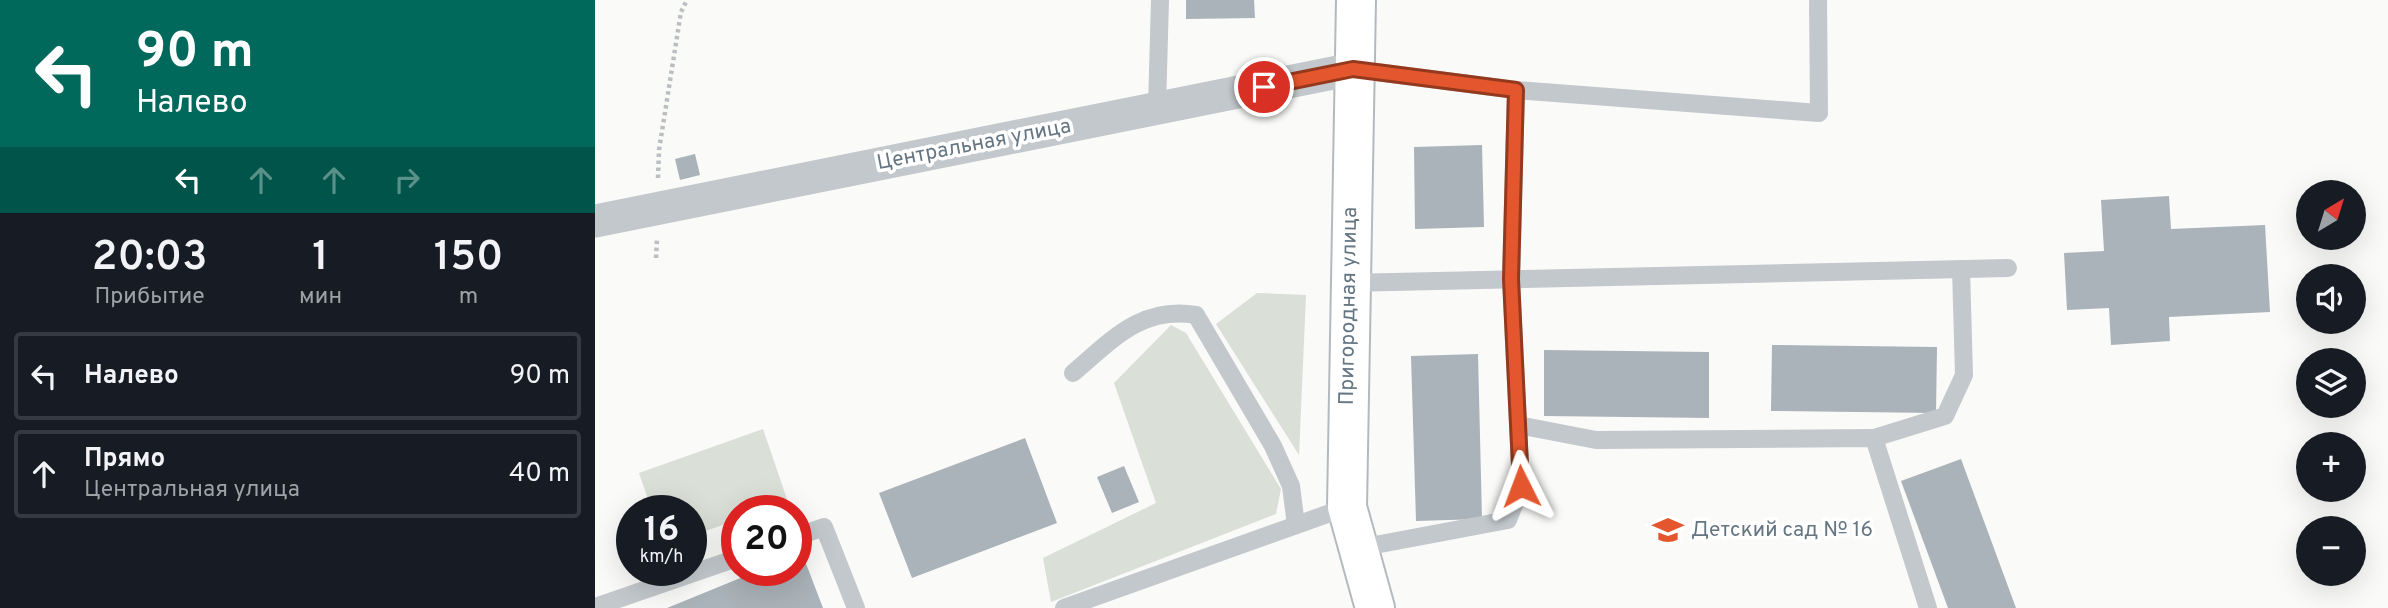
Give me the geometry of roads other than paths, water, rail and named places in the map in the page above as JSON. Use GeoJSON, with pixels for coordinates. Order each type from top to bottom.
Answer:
{"type":"FeatureCollection","features":[{"type":"Feature","properties":{"kind":"main road","name":"Пригородная улица"},"geometry":{"type":"LineString","coordinates":[[1356,0],[1348,283],[1347,507],[1375,608]]}},
{"type":"Feature","properties":{"kind":"street","name":"Центральная улица"},"geometry":{"type":"LineString","coordinates":[[595,221],[1353,69]]}},
{"type":"Feature","properties":{"kind":"lane"},"geometry":{"type":"LineString","coordinates":[[1157,108],[1160,0]]}},
{"type":"Feature","properties":{"kind":"lane"},"geometry":{"type":"LineString","coordinates":[[1353,69],[1516,90],[1819,113],[1818,0]]}},
{"type":"Feature","properties":{"kind":"lane"},"geometry":{"type":"LineString","coordinates":[[1359,548],[1508,520],[1521,486],[1511,279],[1516,90]]}},
{"type":"Feature","properties":{"kind":"lane"},"geometry":{"type":"LineString","coordinates":[[1348,283],[2008,268]]}},
{"type":"Feature","properties":{"kind":"lane"},"geometry":{"type":"LineString","coordinates":[[1518,425],[1596,440],[1874,438],[1945,416],[1964,375],[1961,270]]}},
{"type":"Feature","properties":{"kind":"lane"},"geometry":{"type":"LineString","coordinates":[[1073,373],[1133,323],[1172,311],[1196,315],[1277,456],[1291,486],[1296,526]]}},
{"type":"Feature","properties":{"kind":"lane"},"geometry":{"type":"LineString","coordinates":[[1874,438],[1928,608]]}},
{"type":"Feature","properties":{"kind":"lane"},"geometry":{"type":"LineString","coordinates":[[1064,608],[1347,507]]}},
{"type":"Feature","properties":{"kind":"lane"},"geometry":{"type":"LineString","coordinates":[[812,531],[824,527],[856,608]]}},
{"type":"Feature","properties":{"kind":"lane"},"geometry":{"type":"LineString","coordinates":[[595,607],[721,564]]}},
{"type":"Feature","properties":{"kind":"place","name":"Детский сад № 16"},"geometry":{"type":"Point","coordinates":[1668,530]}}]}
